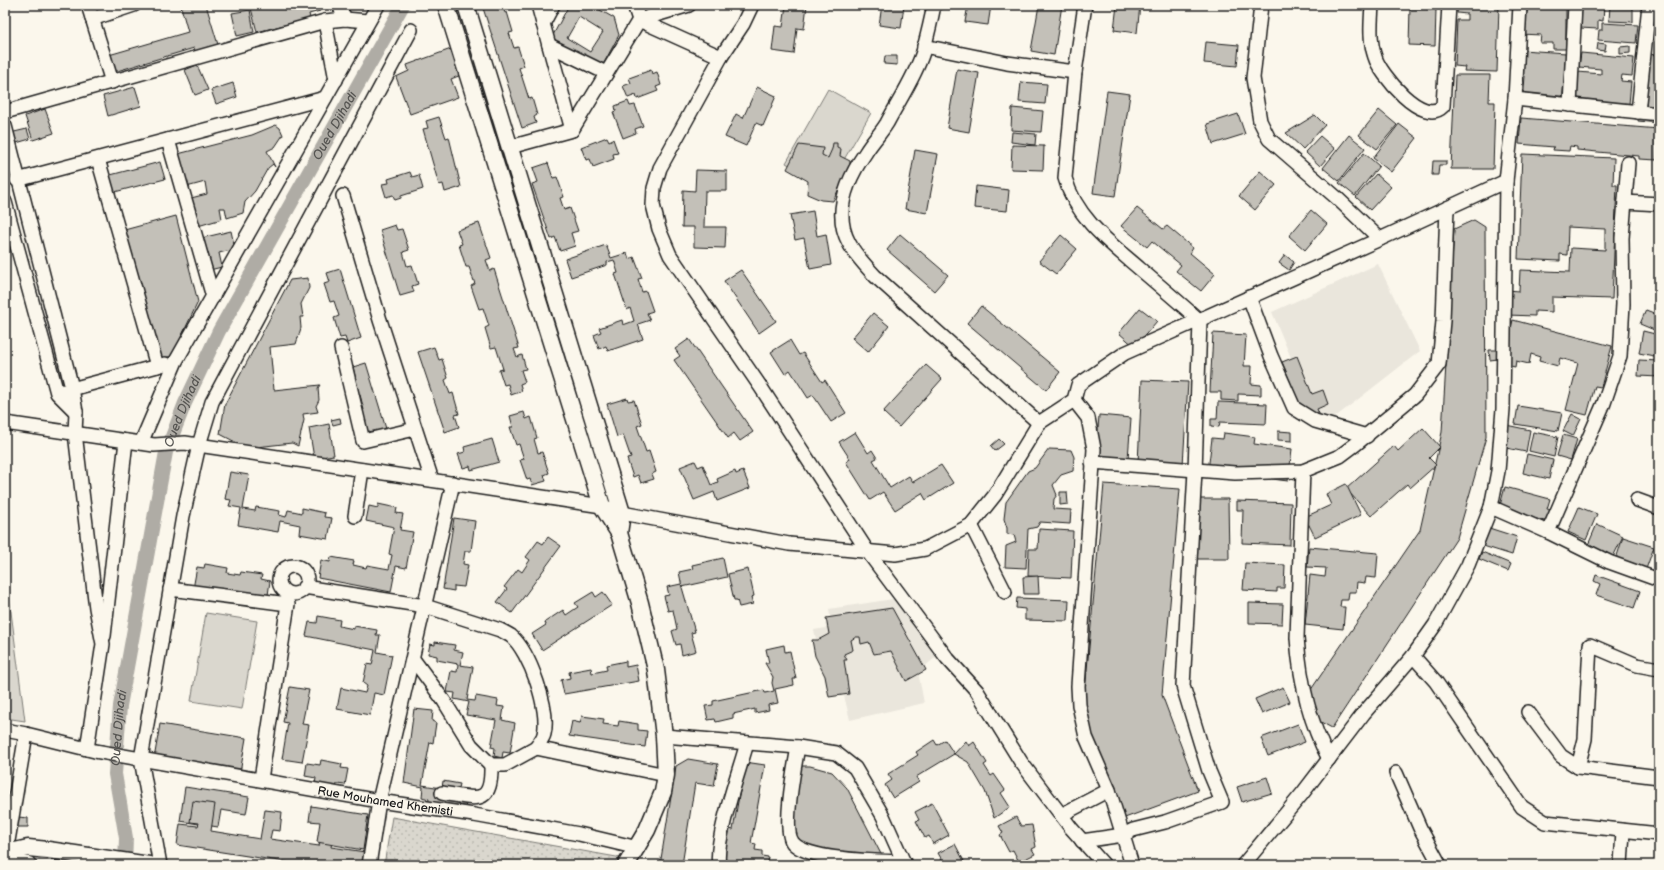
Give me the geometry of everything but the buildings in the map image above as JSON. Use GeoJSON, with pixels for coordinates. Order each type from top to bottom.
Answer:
{"type":"FeatureCollection","features":[{"type":"Feature","properties":{"kind":"main road"},"geometry":{"type":"LineString","coordinates":[[446,5],[602,506],[619,534],[640,603],[656,670],[664,736],[666,775],[663,792],[655,813],[638,848],[626,865]]}},
{"type":"Feature","properties":{"kind":"main road"},"geometry":{"type":"LineString","coordinates":[[466,5],[622,513],[619,534]]}},
{"type":"Feature","properties":{"kind":"main road"},"geometry":{"type":"LineString","coordinates":[[6,853],[28,848],[151,865]]}},
{"type":"Feature","properties":{"kind":"main road"},"geometry":{"type":"LineString","coordinates":[[6,853],[22,864],[28,865]]}},
{"type":"Feature","properties":{"kind":"street"},"geometry":{"type":"LineString","coordinates":[[88,5],[112,82]]}},
{"type":"Feature","properties":{"kind":"street"},"geometry":{"type":"LineString","coordinates":[[92,19],[134,5]]}},
{"type":"Feature","properties":{"kind":"street"},"geometry":{"type":"LineString","coordinates":[[339,5],[346,18]]}},
{"type":"Feature","properties":{"kind":"street"},"geometry":{"type":"LineString","coordinates":[[148,444],[176,362],[378,5]]}},
{"type":"Feature","properties":{"kind":"street"},"geometry":{"type":"LineString","coordinates":[[538,5],[572,130]]}},
{"type":"Feature","properties":{"kind":"street"},"geometry":{"type":"LineString","coordinates":[[543,24],[553,5]]}},
{"type":"Feature","properties":{"kind":"street"},"geometry":{"type":"LineString","coordinates":[[634,5],[638,20]]}},
{"type":"Feature","properties":{"kind":"street"},"geometry":{"type":"LineString","coordinates":[[510,147],[572,130],[638,20],[689,5]]}},
{"type":"Feature","properties":{"kind":"street"},"geometry":{"type":"LineString","coordinates":[[752,5],[744,24],[721,57],[660,168],[654,188],[653,205],[659,229],[670,255],[681,273],[760,386],[868,552],[942,652],[977,691],[1021,762],[1061,815],[1104,865]]}},
{"type":"Feature","properties":{"kind":"street"},"geometry":{"type":"LineString","coordinates":[[934,5],[924,46],[912,76],[884,127],[865,153],[847,186],[842,207],[848,242],[875,276],[1039,423]]}},
{"type":"Feature","properties":{"kind":"street"},"geometry":{"type":"LineString","coordinates":[[1085,5],[1074,72],[1065,178],[1068,188],[1082,215],[1099,232],[1200,321]]}},
{"type":"Feature","properties":{"kind":"street"},"geometry":{"type":"LineString","coordinates":[[1261,5],[1253,78],[1260,120],[1269,139],[1337,198],[1380,239]]}},
{"type":"Feature","properties":{"kind":"street"},"geometry":{"type":"LineString","coordinates":[[1372,5],[1371,38],[1375,57],[1383,74],[1408,101],[1422,109],[1432,111],[1441,109],[1443,106],[1449,5]]}},
{"type":"Feature","properties":{"kind":"street"},"geometry":{"type":"LineString","coordinates":[[1243,865],[1329,759],[1364,713],[1413,656],[1435,625],[1468,565],[1490,507],[1498,471],[1503,409],[1506,181],[1515,99],[1520,5]]}},
{"type":"Feature","properties":{"kind":"street"},"geometry":{"type":"LineString","coordinates":[[1570,105],[1575,5]]}},
{"type":"Feature","properties":{"kind":"street"},"geometry":{"type":"LineString","coordinates":[[1638,112],[1648,5]]}},
{"type":"Feature","properties":{"kind":"street"},"geometry":{"type":"LineString","coordinates":[[5,112],[325,21],[346,18],[368,21]]}},
{"type":"Feature","properties":{"kind":"street"},"geometry":{"type":"LineString","coordinates":[[638,20],[721,57]]}},
{"type":"Feature","properties":{"kind":"street"},"geometry":{"type":"LineString","coordinates":[[325,21],[336,80]]}},
{"type":"Feature","properties":{"kind":"street"},"geometry":{"type":"LineString","coordinates":[[151,865],[136,758],[199,445],[212,402],[411,30]]}},
{"type":"Feature","properties":{"kind":"street"},"geometry":{"type":"LineString","coordinates":[[549,45],[606,73]]}},
{"type":"Feature","properties":{"kind":"street"},"geometry":{"type":"LineString","coordinates":[[924,46],[1007,63],[1074,72]]}},
{"type":"Feature","properties":{"kind":"street"},"geometry":{"type":"LineString","coordinates":[[17,180],[325,98]]}},
{"type":"Feature","properties":{"kind":"street"},"geometry":{"type":"LineString","coordinates":[[1515,99],[1659,114]]}},
{"type":"Feature","properties":{"kind":"street"},"geometry":{"type":"LineString","coordinates":[[5,126],[17,180],[72,388],[76,412],[75,433],[96,608],[103,644]]}},
{"type":"Feature","properties":{"kind":"street"},"geometry":{"type":"LineString","coordinates":[[168,140],[213,297]]}},
{"type":"Feature","properties":{"kind":"street"},"geometry":{"type":"LineString","coordinates":[[98,159],[157,366]]}},
{"type":"Feature","properties":{"kind":"street"},"geometry":{"type":"LineString","coordinates":[[1548,532],[1604,403],[1620,356],[1623,304],[1622,238],[1628,163]]}},
{"type":"Feature","properties":{"kind":"street"},"geometry":{"type":"LineString","coordinates":[[5,423],[148,444],[185,443],[199,445],[602,506],[622,513],[789,544],[895,554],[925,549],[971,525],[995,495],[1039,423],[1074,400],[1078,386],[1125,353],[1200,321],[1249,297],[1506,181]]}},
{"type":"Feature","properties":{"kind":"street"},"geometry":{"type":"LineString","coordinates":[[343,196],[380,320],[432,480]]}},
{"type":"Feature","properties":{"kind":"street"},"geometry":{"type":"LineString","coordinates":[[5,202],[57,393],[76,412]]}},
{"type":"Feature","properties":{"kind":"street"},"geometry":{"type":"LineString","coordinates":[[1625,202],[1659,204]]}},
{"type":"Feature","properties":{"kind":"street"},"geometry":{"type":"LineString","coordinates":[[1092,462],[1195,471],[1303,472],[1340,456],[1367,436],[1415,395],[1439,364],[1443,321],[1447,208]]}},
{"type":"Feature","properties":{"kind":"street"},"geometry":{"type":"LineString","coordinates":[[1249,297],[1277,370],[1294,408],[1315,421],[1367,436]]}},
{"type":"Feature","properties":{"kind":"street"},"geometry":{"type":"LineString","coordinates":[[1082,840],[1122,835],[1133,830],[1165,822],[1222,802],[1205,758],[1183,686],[1195,471],[1200,321]]}},
{"type":"Feature","properties":{"kind":"street"},"geometry":{"type":"LineString","coordinates":[[341,348],[363,441],[415,429]]}},
{"type":"Feature","properties":{"kind":"street"},"geometry":{"type":"LineString","coordinates":[[57,393],[176,362]]}},
{"type":"Feature","properties":{"kind":"street"},"geometry":{"type":"LineString","coordinates":[[1074,400],[1088,418],[1094,449],[1078,686],[1079,705],[1086,737],[1109,790],[1132,865]]}},
{"type":"Feature","properties":{"kind":"street"},"geometry":{"type":"LineString","coordinates":[[5,730],[91,750],[126,441]]}},
{"type":"Feature","properties":{"kind":"street"},"geometry":{"type":"LineString","coordinates":[[355,516],[362,470]]}},
{"type":"Feature","properties":{"kind":"street"},"geometry":{"type":"LineString","coordinates":[[1303,472],[1297,638],[1299,661],[1304,694],[1314,725],[1329,759]]}},
{"type":"Feature","properties":{"kind":"street"},"geometry":{"type":"LineString","coordinates":[[369,865],[379,801],[453,483]]}},
{"type":"Feature","properties":{"kind":"street"},"geometry":{"type":"LineString","coordinates":[[1637,500],[1658,507]]}},
{"type":"Feature","properties":{"kind":"street"},"geometry":{"type":"LineString","coordinates":[[1490,507],[1548,532],[1609,562],[1659,580]]}},
{"type":"Feature","properties":{"kind":"street"},"geometry":{"type":"LineString","coordinates":[[971,525],[1005,592]]}},
{"type":"Feature","properties":{"kind":"street"},"geometry":{"type":"LineString","coordinates":[[289,599],[282,589],[279,581],[282,572],[289,566],[294,566],[303,570],[306,578],[304,588]]}},
{"type":"Feature","properties":{"kind":"street"},"geometry":{"type":"LineString","coordinates":[[261,779],[289,599],[304,588],[424,606],[492,626],[511,636],[519,645],[538,685],[542,705],[544,735],[536,748],[505,765],[491,765],[471,745],[444,701],[413,659]]}},
{"type":"Feature","properties":{"kind":"street"},"geometry":{"type":"LineString","coordinates":[[170,589],[289,599]]}},
{"type":"Feature","properties":{"kind":"street"},"geometry":{"type":"LineString","coordinates":[[1578,767],[1585,739],[1590,645],[1637,666],[1659,669]]}},
{"type":"Feature","properties":{"kind":"street"},"geometry":{"type":"LineString","coordinates":[[1413,656],[1436,682],[1522,808],[1545,822],[1659,834]]}},
{"type":"Feature","properties":{"kind":"street"},"geometry":{"type":"LineString","coordinates":[[1528,712],[1561,756],[1578,767],[1659,777]]}},
{"type":"Feature","properties":{"kind":"street"},"geometry":{"type":"LineString","coordinates":[[6,853],[26,734]]}},
{"type":"Feature","properties":{"kind":"street"},"geometry":{"type":"LineString","coordinates":[[664,736],[798,746],[836,753],[855,768],[883,816],[904,864],[862,861],[821,855],[798,847],[792,843],[790,836],[789,806],[798,746]]}},
{"type":"Feature","properties":{"kind":"street"},"geometry":{"type":"LineString","coordinates":[[719,865],[719,851],[723,829],[747,743]]}},
{"type":"Feature","properties":{"kind":"street"},"geometry":{"type":"LineString","coordinates":[[536,748],[666,775]]}},
{"type":"Feature","properties":{"kind":"street","name":"Rue Mouhamed Khemisti"},"geometry":{"type":"LineString","coordinates":[[91,750],[379,801],[579,834],[638,848]]}},
{"type":"Feature","properties":{"kind":"street"},"geometry":{"type":"LineString","coordinates":[[442,793],[476,798],[483,796],[490,786],[491,765]]}},
{"type":"Feature","properties":{"kind":"street"},"geometry":{"type":"LineString","coordinates":[[1396,773],[1420,828],[1440,865]]}},
{"type":"Feature","properties":{"kind":"street"},"geometry":{"type":"LineString","coordinates":[[1061,815],[1109,790]]}},
{"type":"Feature","properties":{"kind":"street"},"geometry":{"type":"LineString","coordinates":[[1621,865],[1623,831]]}},
{"type":"Feature","properties":{"kind":"shaded area"},"geometry":{"type":"Polygon","coordinates":[[[828,89],[871,113],[828,187],[786,163],[828,89]]]}},
{"type":"Feature","properties":{"kind":"shaded area"},"geometry":{"type":"Polygon","coordinates":[[[1378,264],[1420,351],[1334,418],[1315,416],[1272,312],[1378,264]]]}},
{"type":"Feature","properties":{"kind":"shaded area"},"geometry":{"type":"Polygon","coordinates":[[[5,565],[25,721],[5,718],[5,565]]]}},
{"type":"Feature","properties":{"kind":"shaded area"},"geometry":{"type":"Polygon","coordinates":[[[893,599],[936,657],[918,672],[924,703],[850,720],[841,683],[826,685],[814,630],[826,628],[825,624],[831,623],[829,609],[893,599]]]}},
{"type":"Feature","properties":{"kind":"shaded area"},"geometry":{"type":"Polygon","coordinates":[[[206,613],[257,621],[242,709],[191,701],[206,613]]]}},
{"type":"Feature","properties":{"kind":"shaded area"},"geometry":{"type":"Polygon","coordinates":[[[392,817],[622,858],[617,865],[384,865],[392,817]]]}},
{"type":"Feature","properties":{"kind":"waterway","name":"Oued Djihadi"},"geometry":{"type":"LineString","coordinates":[[125,865],[126,838],[115,774],[120,706],[166,452],[185,403],[219,331],[403,5]]}}]}
